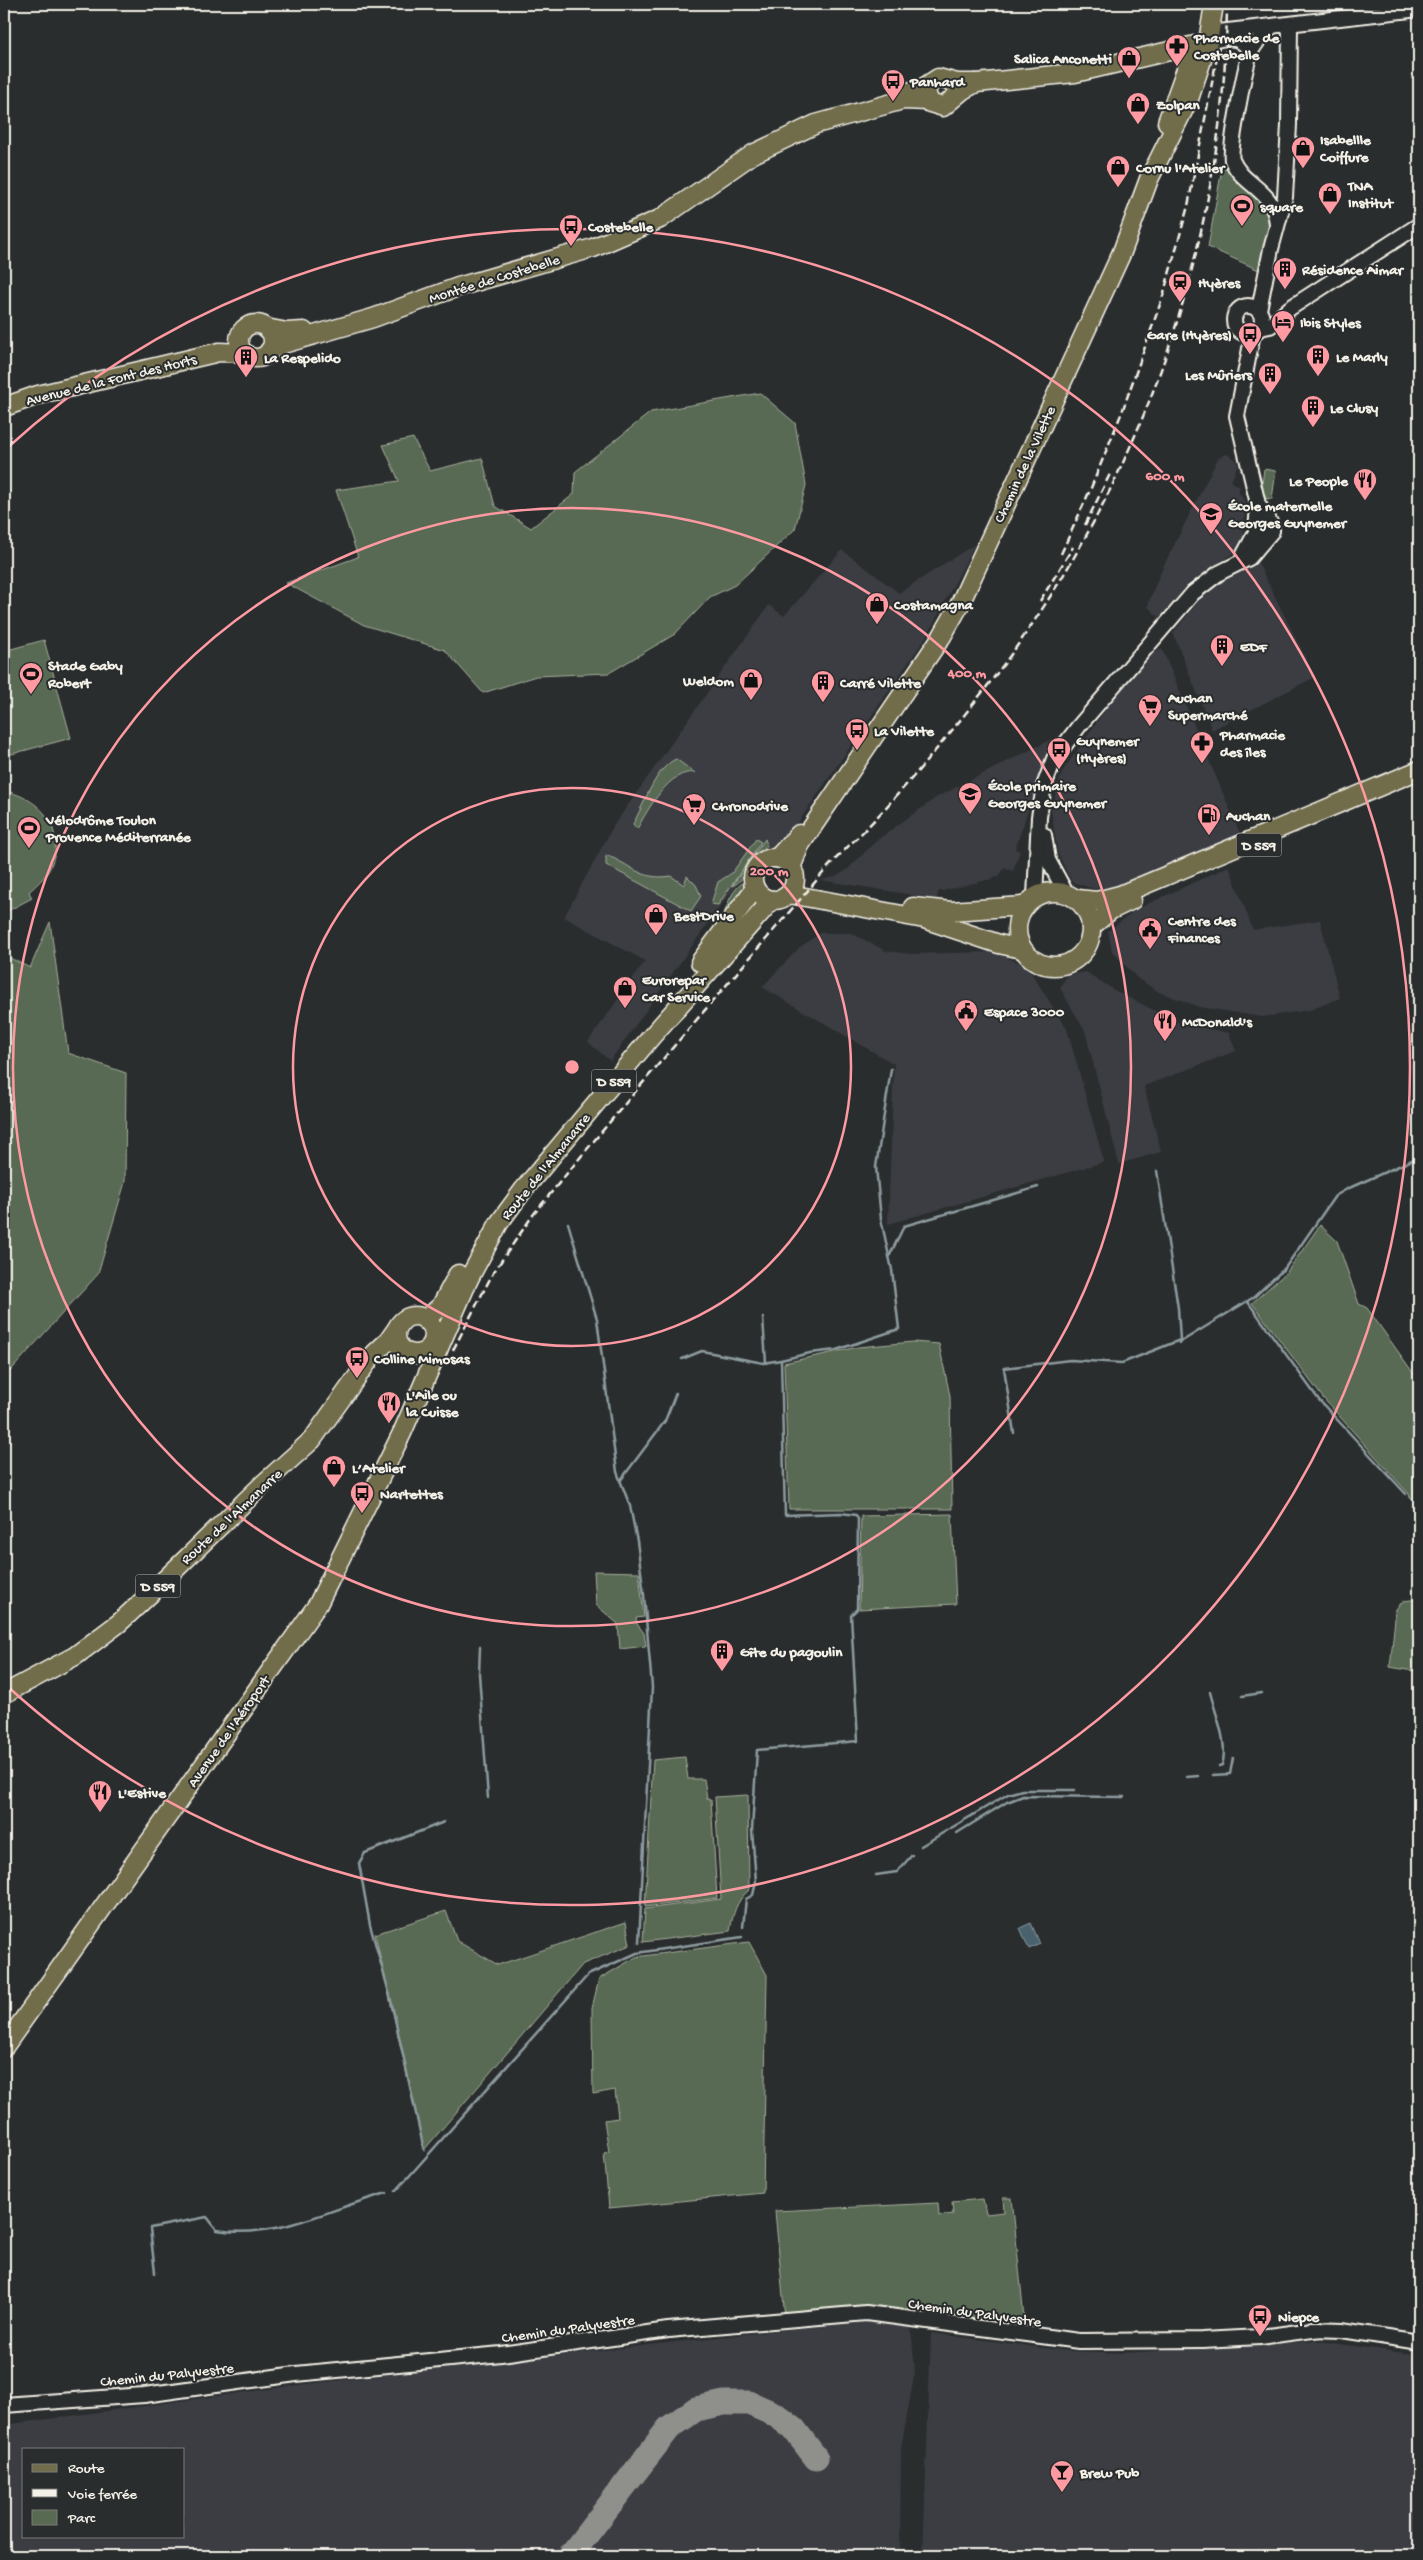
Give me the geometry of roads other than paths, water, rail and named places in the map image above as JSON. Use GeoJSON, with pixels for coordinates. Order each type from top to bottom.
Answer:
{"type":"FeatureCollection","features":[{"type":"Feature","properties":{"kind":"main road","name":"Chemin de la Vilette"},"geometry":{"type":"LineString","coordinates":[[788,874],[800,845],[942,636],[959,606],[1122,252],[1149,179],[1160,139],[1188,65],[1185,54],[1203,28]]}},
{"type":"Feature","properties":{"kind":"main road","name":"Chemin de la Vilette"},"geometry":{"type":"LineString","coordinates":[[1149,179],[1189,99],[1203,28]]}},
{"type":"Feature","properties":{"kind":"main road","name":"Montée de Costebelle"},"geometry":{"type":"LineString","coordinates":[[269,351],[283,344],[373,318],[458,287],[616,239],[660,219],[753,154],[816,124],[928,93],[938,78],[950,82],[977,83],[1085,72],[1203,28]]}},
{"type":"Feature","properties":{"kind":"main road"},"geometry":{"type":"LineString","coordinates":[[950,82],[954,89],[954,99]]}},
{"type":"Feature","properties":{"kind":"main road","name":"Montée de Costebelle"},"geometry":{"type":"LineString","coordinates":[[928,93],[940,107],[949,104],[963,90],[977,83]]}},
{"type":"Feature","properties":{"kind":"main road","name":"Montée de Costebelle"},"geometry":{"type":"LineString","coordinates":[[266,328],[287,332],[302,332],[464,280],[508,262],[581,244],[634,223],[710,184]]}},
{"type":"Feature","properties":{"kind":"main road"},"geometry":{"type":"LineString","coordinates":[[258,324],[266,328],[272,339],[269,351],[258,357],[244,353],[239,343],[244,328],[258,324]]}},
{"type":"Feature","properties":{"kind":"main road","name":"Avenue de la Font des Horts"},"geometry":{"type":"LineString","coordinates":[[220,352],[240,336]]}},
{"type":"Feature","properties":{"kind":"main road","name":"Avenue de la Font des Horts"},"geometry":{"type":"LineString","coordinates":[[4,408],[47,393],[220,352],[244,353]]}},
{"type":"Feature","properties":{"kind":"main road","name":"D 559"},"geometry":{"type":"LineString","coordinates":[[1072,896],[1098,901],[1120,895],[1419,770]]}},
{"type":"Feature","properties":{"kind":"main road","name":"D 559"},"geometry":{"type":"LineString","coordinates":[[1092,928],[1111,910],[1123,903],[1419,778]]}},
{"type":"Feature","properties":{"kind":"main road"},"geometry":{"type":"LineString","coordinates":[[788,874],[781,899],[772,900],[762,896],[755,888],[753,876],[758,865],[768,859],[788,874],[798,882],[815,890],[920,908],[951,911],[1029,901],[1045,892],[1072,896],[1087,912],[1092,928],[1090,939],[1080,956],[1063,966],[1041,964],[1032,959],[1022,949],[1016,928],[1018,916],[1029,901]]}},
{"type":"Feature","properties":{"kind":"main road"},"geometry":{"type":"LineString","coordinates":[[788,874],[1022,949]]}},
{"type":"Feature","properties":{"kind":"main road","name":"Route de l'Almanarre"},"geometry":{"type":"LineString","coordinates":[[429,1325],[447,1298],[467,1256],[500,1202],[715,944],[755,888]]}},
{"type":"Feature","properties":{"kind":"main road","name":"Route de l'Almanarre"},"geometry":{"type":"LineString","coordinates":[[429,1325],[452,1308],[499,1223],[524,1189],[652,1036],[772,900]]}},
{"type":"Feature","properties":{"kind":"main road","name":"Avenue de l'Aéroport"},"geometry":{"type":"LineString","coordinates":[[4,2047],[318,1604],[402,1433],[471,1274]]}},
{"type":"Feature","properties":{"kind":"main road"},"geometry":{"type":"LineString","coordinates":[[409,1318],[429,1325],[434,1338],[427,1350],[418,1354],[406,1352],[399,1346],[396,1334],[400,1324],[409,1318]]}},
{"type":"Feature","properties":{"kind":"main road","name":"Route de l'Almanarre"},"geometry":{"type":"LineString","coordinates":[[4,1694],[75,1656],[118,1623],[263,1484],[312,1440],[400,1324]]}},
{"type":"Feature","properties":{"kind":"main road","name":"Avenue de l'Aéroport"},"geometry":{"type":"LineString","coordinates":[[420,1388],[427,1350]]}},
{"type":"Feature","properties":{"kind":"main road","name":"Route de l'Almanarre"},"geometry":{"type":"LineString","coordinates":[[365,1368],[386,1354],[406,1352]]}},
{"type":"Feature","properties":{"kind":"main road","name":"Avenue de l'Aéroport"},"geometry":{"type":"LineString","coordinates":[[406,1352],[416,1372],[420,1388]]}},
{"type":"Feature","properties":{"kind":"street"},"geometry":{"type":"LineString","coordinates":[[1203,28],[1231,30],[1271,27],[1419,9]]}},
{"type":"Feature","properties":{"kind":"street"},"geometry":{"type":"LineString","coordinates":[[1029,901],[1039,817],[1050,769],[1058,755],[1079,726],[1109,694],[1193,593],[1233,565],[1255,553],[1261,527],[1258,504],[1237,416],[1251,331],[1262,323],[1256,310],[1285,197],[1290,125],[1290,24]]}},
{"type":"Feature","properties":{"kind":"street"},"geometry":{"type":"LineString","coordinates":[[1271,27],[1259,38],[1250,54],[1230,153],[1237,169],[1274,206],[1277,227]]}},
{"type":"Feature","properties":{"kind":"street"},"geometry":{"type":"LineString","coordinates":[[1203,28],[1244,44],[1250,54]]}},
{"type":"Feature","properties":{"kind":"street"},"geometry":{"type":"LineString","coordinates":[[1266,196],[1285,197]]}},
{"type":"Feature","properties":{"kind":"street"},"geometry":{"type":"LineString","coordinates":[[1281,314],[1240,308],[1235,314],[1234,323],[1251,331],[1270,326],[1281,314],[1419,225]]}},
{"type":"Feature","properties":{"kind":"street"},"geometry":{"type":"LineString","coordinates":[[1072,896],[1048,860],[1044,839],[1044,821],[1059,770],[1109,694]]}},
{"type":"Feature","properties":{"kind":"street","name":"Chemin du Palyvestre"},"geometry":{"type":"LineString","coordinates":[[4,2405],[144,2395],[296,2374],[501,2354],[668,2330],[866,2313],[1079,2341],[1202,2340],[1260,2337],[1320,2329],[1419,2342]]}},
{"type":"Feature","properties":{"kind":"water"},"geometry":{"type":"Polygon","coordinates":[[[1031,1923],[1040,1944],[1029,1949],[1020,1928],[1031,1923]]]}},
{"type":"Feature","properties":{"kind":"waterway"},"geometry":{"type":"LineString","coordinates":[[743,1927],[746,1899],[753,1895],[756,1881],[752,1830],[757,1750],[858,1741],[851,1615],[857,1609],[858,1519],[856,1515],[841,1513],[785,1515],[781,1360],[810,1353],[836,1350],[899,1329],[892,1270],[881,1219],[876,1167],[891,1069]]}},
{"type":"Feature","properties":{"kind":"waterway"},"geometry":{"type":"LineString","coordinates":[[1014,1433],[1004,1368],[1070,1360],[1122,1363],[1180,1340],[1179,1343],[1254,1297],[1285,1268],[1335,1196],[1419,1157]]}},
{"type":"Feature","properties":{"kind":"waterway"},"geometry":{"type":"LineString","coordinates":[[1157,1171],[1178,1308],[1180,1340]]}},
{"type":"Feature","properties":{"kind":"waterway"},"geometry":{"type":"LineString","coordinates":[[889,1257],[904,1226],[1038,1187]]}},
{"type":"Feature","properties":{"kind":"waterway"},"geometry":{"type":"LineString","coordinates":[[568,1223],[597,1319],[617,1472],[630,1506],[644,1595],[652,1687],[639,1943]]}},
{"type":"Feature","properties":{"kind":"waterway"},"geometry":{"type":"LineString","coordinates":[[1248,1302],[1319,1400],[1406,1494]]}},
{"type":"Feature","properties":{"kind":"waterway"},"geometry":{"type":"LineString","coordinates":[[763,1318],[766,1363]]}},
{"type":"Feature","properties":{"kind":"waterway"},"geometry":{"type":"LineString","coordinates":[[682,1359],[702,1351],[763,1363],[781,1360]]}},
{"type":"Feature","properties":{"kind":"waterway"},"geometry":{"type":"LineString","coordinates":[[620,1481],[665,1421],[676,1393]]}},
{"type":"Feature","properties":{"kind":"waterway"},"geometry":{"type":"LineString","coordinates":[[480,1647],[479,1674],[488,1798]]}},
{"type":"Feature","properties":{"kind":"waterway"},"geometry":{"type":"LineString","coordinates":[[1210,1692],[1223,1738],[1224,1757],[1222,1765],[1219,1766]]}},
{"type":"Feature","properties":{"kind":"waterway"},"geometry":{"type":"LineString","coordinates":[[1242,1696],[1262,1693]]}},
{"type":"Feature","properties":{"kind":"waterway"},"geometry":{"type":"LineString","coordinates":[[1213,1775],[1230,1774],[1233,1758]]}},
{"type":"Feature","properties":{"kind":"waterway"},"geometry":{"type":"LineString","coordinates":[[1187,1777],[1198,1776]]}},
{"type":"Feature","properties":{"kind":"waterway"},"geometry":{"type":"LineString","coordinates":[[921,1846],[1008,1794],[1022,1790],[1075,1790]]}},
{"type":"Feature","properties":{"kind":"waterway"},"geometry":{"type":"LineString","coordinates":[[957,1833],[1007,1802],[1023,1796],[1124,1797]]}},
{"type":"Feature","properties":{"kind":"waterway"},"geometry":{"type":"LineString","coordinates":[[424,2150],[390,1996],[370,1925],[359,1863],[365,1853],[444,1822]]}},
{"type":"Feature","properties":{"kind":"waterway"},"geometry":{"type":"LineString","coordinates":[[876,1875],[897,1872],[912,1855]]}},
{"type":"Feature","properties":{"kind":"waterway"},"geometry":{"type":"LineString","coordinates":[[396,2191],[588,1975],[637,1953],[742,1937]]}},
{"type":"Feature","properties":{"kind":"waterway"},"geometry":{"type":"LineString","coordinates":[[155,2273],[150,2228],[207,2217],[217,2230],[261,2231],[303,2221],[387,2193]]}},
{"type":"Feature","properties":{"kind":"railway"},"geometry":{"type":"LineString","coordinates":[[453,1350],[493,1273],[533,1215],[640,1086],[822,874],[892,801],[948,735],[988,685],[1041,610],[1088,532],[1129,449],[1163,364],[1190,276],[1210,187],[1222,96],[1227,4]]}},
{"type":"Feature","properties":{"kind":"railway"},"geometry":{"type":"LineString","coordinates":[[1061,554],[1091,488],[1122,412],[1163,296],[1188,206],[1219,47]]}},
{"type":"Feature","properties":{"kind":"railway"},"geometry":{"type":"LineString","coordinates":[[1085,525],[1110,474]]}},
{"type":"Feature","properties":{"kind":"railway"},"geometry":{"type":"LineString","coordinates":[[1040,601],[1073,547]]}},
{"type":"Feature","properties":{"kind":"place","name":"Pharmacie de Costebelle"},"geometry":{"type":"Point","coordinates":[1177,67]}},
{"type":"Feature","properties":{"kind":"place","name":"Salica Anconetti"},"geometry":{"type":"Point","coordinates":[1129,79]}},
{"type":"Feature","properties":{"kind":"place","name":"Panhard"},"geometry":{"type":"Point","coordinates":[893,102]}},
{"type":"Feature","properties":{"kind":"place","name":"Zolpan"},"geometry":{"type":"Point","coordinates":[1138,125]}},
{"type":"Feature","properties":{"kind":"place","name":"Isabellle Coiffure"},"geometry":{"type":"Point","coordinates":[1303,169]}},
{"type":"Feature","properties":{"kind":"place","name":"Cornu l'Atelier"},"geometry":{"type":"Point","coordinates":[1118,188]}},
{"type":"Feature","properties":{"kind":"place","name":"TNA Institut"},"geometry":{"type":"Point","coordinates":[1330,215]}},
{"type":"Feature","properties":{"kind":"place","name":"square"},"geometry":{"type":"Point","coordinates":[1242,227]}},
{"type":"Feature","properties":{"kind":"place","name":"Costebelle"},"geometry":{"type":"Point","coordinates":[571,247]}},
{"type":"Feature","properties":{"kind":"place","name":"Résidence Aimar"},"geometry":{"type":"Point","coordinates":[1285,290]}},
{"type":"Feature","properties":{"kind":"place","name":"Hyères"},"geometry":{"type":"Point","coordinates":[1180,303]}},
{"type":"Feature","properties":{"kind":"place","name":"Ibis Styles"},"geometry":{"type":"Point","coordinates":[1283,343]}},
{"type":"Feature","properties":{"kind":"place","name":"Gare (Hyères)"},"geometry":{"type":"Point","coordinates":[1250,355]}},
{"type":"Feature","properties":{"kind":"place","name":"Le Marly"},"geometry":{"type":"Point","coordinates":[1318,377]}},
{"type":"Feature","properties":{"kind":"place","name":"La Respelido"},"geometry":{"type":"Point","coordinates":[246,378]}},
{"type":"Feature","properties":{"kind":"place","name":"Les Mûriers"},"geometry":{"type":"Point","coordinates":[1270,395]}},
{"type":"Feature","properties":{"kind":"place","name":"Le Clusy"},"geometry":{"type":"Point","coordinates":[1313,428]}},
{"type":"Feature","properties":{"kind":"place","name":"Le People"},"geometry":{"type":"Point","coordinates":[1365,501]}},
{"type":"Feature","properties":{"kind":"place","name":"École maternelle Georges Guynemer"},"geometry":{"type":"Point","coordinates":[1211,535]}},
{"type":"Feature","properties":{"kind":"place","name":"Costamagna"},"geometry":{"type":"Point","coordinates":[877,625]}},
{"type":"Feature","properties":{"kind":"place","name":"EDF"},"geometry":{"type":"Point","coordinates":[1222,667]}},
{"type":"Feature","properties":{"kind":"place","name":"Stade Gaby Robert"},"geometry":{"type":"Point","coordinates":[31,695]}},
{"type":"Feature","properties":{"kind":"place","name":"Weldom"},"geometry":{"type":"Point","coordinates":[751,701]}},
{"type":"Feature","properties":{"kind":"place","name":"Carré Vilette"},"geometry":{"type":"Point","coordinates":[823,703]}},
{"type":"Feature","properties":{"kind":"place","name":"Auchan Supermarché"},"geometry":{"type":"Point","coordinates":[1150,727]}},
{"type":"Feature","properties":{"kind":"place","name":"La Vilette"},"geometry":{"type":"Point","coordinates":[857,751]}},
{"type":"Feature","properties":{"kind":"place","name":"Pharmacie des îles"},"geometry":{"type":"Point","coordinates":[1202,764]}},
{"type":"Feature","properties":{"kind":"place","name":"Guynemer (Hyères)"},"geometry":{"type":"Point","coordinates":[1059,770]}},
{"type":"Feature","properties":{"kind":"place","name":"École primaire Georges Guynemer"},"geometry":{"type":"Point","coordinates":[970,815]}},
{"type":"Feature","properties":{"kind":"place","name":"Chronodrive"},"geometry":{"type":"Point","coordinates":[694,826]}},
{"type":"Feature","properties":{"kind":"place","name":"Auchan"},"geometry":{"type":"Point","coordinates":[1209,836]}},
{"type":"Feature","properties":{"kind":"place","name":"Vélodrôme Toulon Provence Méditerranée"},"geometry":{"type":"Point","coordinates":[29,849]}},
{"type":"Feature","properties":{"kind":"place","name":"BestDrive"},"geometry":{"type":"Point","coordinates":[656,936]}},
{"type":"Feature","properties":{"kind":"place","name":"Centre des Finances"},"geometry":{"type":"Point","coordinates":[1150,950]}},
{"type":"Feature","properties":{"kind":"place","name":"Eurorepar Car Service"},"geometry":{"type":"Point","coordinates":[625,1009]}},
{"type":"Feature","properties":{"kind":"place","name":"Espace 3000"},"geometry":{"type":"Point","coordinates":[966,1032]}},
{"type":"Feature","properties":{"kind":"place","name":"McDonald's"},"geometry":{"type":"Point","coordinates":[1165,1042]}},
{"type":"Feature","properties":{"kind":"place","name":"Colline Mimosas"},"geometry":{"type":"Point","coordinates":[357,1379]}},
{"type":"Feature","properties":{"kind":"place","name":"L'Aile ou la Cuisse"},"geometry":{"type":"Point","coordinates":[389,1424]}},
{"type":"Feature","properties":{"kind":"place","name":"L’Atelier"},"geometry":{"type":"Point","coordinates":[334,1488]}},
{"type":"Feature","properties":{"kind":"place","name":"Nartettes"},"geometry":{"type":"Point","coordinates":[362,1514]}},
{"type":"Feature","properties":{"kind":"place","name":"Gîte du pagoulin"},"geometry":{"type":"Point","coordinates":[722,1672]}},
{"type":"Feature","properties":{"kind":"place","name":"L'Estive"},"geometry":{"type":"Point","coordinates":[100,1813]}},
{"type":"Feature","properties":{"kind":"place","name":"Niepce"},"geometry":{"type":"Point","coordinates":[1260,2337]}},
{"type":"Feature","properties":{"kind":"place","name":"Brew Pub"},"geometry":{"type":"Point","coordinates":[1062,2493]}}]}
